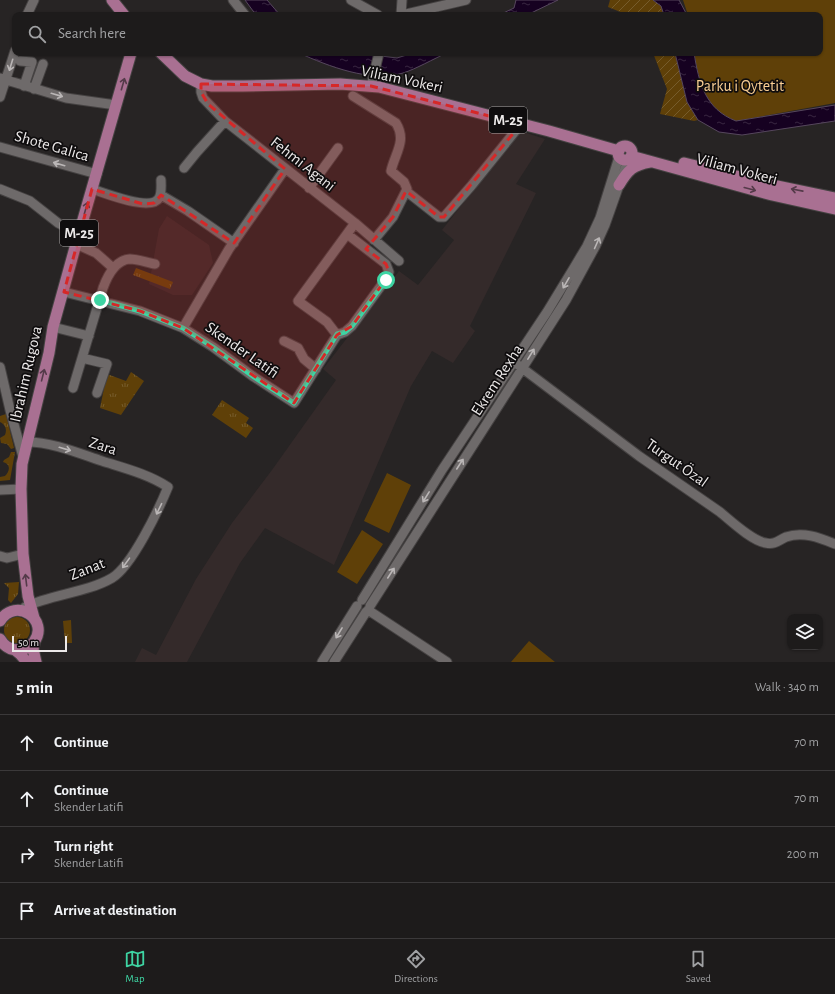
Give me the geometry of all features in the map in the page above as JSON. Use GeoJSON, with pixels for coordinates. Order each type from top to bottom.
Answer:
{"type":"FeatureCollection","features":[{"type":"Feature","properties":{"kind":"main road"},"geometry":{"type":"LineString","coordinates":[[112,0],[122,12]]}},
{"type":"Feature","properties":{"kind":"main road","name":"Ibrahim Rugova"},"geometry":{"type":"LineString","coordinates":[[34,618],[30,604],[23,554],[21,489],[23,457],[49,353],[53,327],[64,292],[77,239],[131,56]]}},
{"type":"Feature","properties":{"kind":"main road","name":"Viliam Vokeri"},"geometry":{"type":"LineString","coordinates":[[164,56],[185,76],[202,84],[212,86],[372,83],[521,124],[625,155],[772,195],[835,209]]}},
{"type":"Feature","properties":{"kind":"main road","name":"Viliam Vokeri"},"geometry":{"type":"LineString","coordinates":[[625,155],[835,198]]}},
{"type":"Feature","properties":{"kind":"main road"},"geometry":{"type":"LineString","coordinates":[[619,185],[625,175],[634,167],[651,162]]}},
{"type":"Feature","properties":{"kind":"main road"},"geometry":{"type":"LineString","coordinates":[[1,618],[8,613],[18,610],[27,612],[34,618]]}},
{"type":"Feature","properties":{"kind":"main road","name":"M-25"},"geometry":{"type":"LineString","coordinates":[[34,618],[38,629],[35,640]]}},
{"type":"Feature","properties":{"kind":"main road"},"geometry":{"type":"LineString","coordinates":[[0,640],[4,646],[15,650],[20,654],[26,662]]}},
{"type":"Feature","properties":{"kind":"main road"},"geometry":{"type":"LineString","coordinates":[[15,650],[27,648],[35,640]]}},
{"type":"Feature","properties":{"kind":"main road"},"geometry":{"type":"LineString","coordinates":[[35,640],[34,649],[36,662]]}},
{"type":"Feature","properties":{"kind":"street"},"geometry":{"type":"LineString","coordinates":[[28,12],[34,0]]}},
{"type":"Feature","properties":{"kind":"street"},"geometry":{"type":"LineString","coordinates":[[233,0],[243,12]]}},
{"type":"Feature","properties":{"kind":"street"},"geometry":{"type":"LineString","coordinates":[[351,0],[373,12]]}},
{"type":"Feature","properties":{"kind":"street"},"geometry":{"type":"LineString","coordinates":[[402,0],[402,12]]}},
{"type":"Feature","properties":{"kind":"street"},"geometry":{"type":"LineString","coordinates":[[415,12],[466,0]]}},
{"type":"Feature","properties":{"kind":"street"},"geometry":{"type":"LineString","coordinates":[[0,97],[3,79],[13,56]]}},
{"type":"Feature","properties":{"kind":"street"},"geometry":{"type":"LineString","coordinates":[[372,83],[378,56]]}},
{"type":"Feature","properties":{"kind":"street"},"geometry":{"type":"LineString","coordinates":[[20,60],[32,62],[24,86]]}},
{"type":"Feature","properties":{"kind":"street"},"geometry":{"type":"LineString","coordinates":[[34,89],[43,64]]}},
{"type":"Feature","properties":{"kind":"street"},"geometry":{"type":"LineString","coordinates":[[3,79],[66,98],[116,105]]}},
{"type":"Feature","properties":{"kind":"street","name":"Fehmi Agani"},"geometry":{"type":"LineString","coordinates":[[202,84],[201,92],[203,98],[225,121],[355,223],[398,261]]}},
{"type":"Feature","properties":{"kind":"street"},"geometry":{"type":"LineString","coordinates":[[353,96],[396,123],[400,130],[402,139],[390,171],[404,182],[407,189],[393,217],[374,240]]}},
{"type":"Feature","properties":{"kind":"street"},"geometry":{"type":"LineString","coordinates":[[184,168],[225,121]]}},
{"type":"Feature","properties":{"kind":"street"},"geometry":{"type":"LineString","coordinates":[[406,191],[439,217],[444,217],[521,124]]}},
{"type":"Feature","properties":{"kind":"street","name":"Shote Galica"},"geometry":{"type":"LineString","coordinates":[[0,147],[97,174]]}},
{"type":"Feature","properties":{"kind":"street"},"geometry":{"type":"LineString","coordinates":[[309,188],[338,148]]}},
{"type":"Feature","properties":{"kind":"street","name":"Ekrem Rexha"},"geometry":{"type":"LineString","coordinates":[[322,662],[365,607],[566,300],[586,266],[605,225],[619,185],[625,155]]}},
{"type":"Feature","properties":{"kind":"street","name":"Ekrem Rexha"},"geometry":{"type":"LineString","coordinates":[[334,662],[442,470],[559,294],[587,246],[600,218],[625,155]]}},
{"type":"Feature","properties":{"kind":"street"},"geometry":{"type":"LineString","coordinates":[[183,328],[234,243],[285,169]]}},
{"type":"Feature","properties":{"kind":"street"},"geometry":{"type":"LineString","coordinates":[[92,189],[144,204],[154,203],[161,195],[162,180]]}},
{"type":"Feature","properties":{"kind":"street"},"geometry":{"type":"LineString","coordinates":[[0,189],[30,201],[114,268]]}},
{"type":"Feature","properties":{"kind":"street"},"geometry":{"type":"LineString","coordinates":[[161,195],[188,211],[234,243]]}},
{"type":"Feature","properties":{"kind":"street"},"geometry":{"type":"LineString","coordinates":[[347,234],[386,264],[389,272],[386,280],[352,326],[345,332],[337,334],[327,322],[298,301],[355,223]]}},
{"type":"Feature","properties":{"kind":"street"},"geometry":{"type":"LineString","coordinates":[[73,388],[106,279],[114,268],[129,259],[156,264]]}},
{"type":"Feature","properties":{"kind":"street","name":"Skender Latifi"},"geometry":{"type":"LineString","coordinates":[[64,292],[140,311],[183,328],[294,403],[337,334]]}},
{"type":"Feature","properties":{"kind":"street"},"geometry":{"type":"LineString","coordinates":[[53,327],[89,336]]}},
{"type":"Feature","properties":{"kind":"street","name":"Skender Latifi"},"geometry":{"type":"LineString","coordinates":[[284,341],[298,348],[304,359],[316,369]]}},
{"type":"Feature","properties":{"kind":"street"},"geometry":{"type":"LineString","coordinates":[[82,358],[107,364],[97,393]]}},
{"type":"Feature","properties":{"kind":"street","name":"Turgut Özal"},"geometry":{"type":"LineString","coordinates":[[514,362],[639,456],[720,512],[756,540],[766,543],[778,543],[786,537],[807,536],[816,537],[835,544]]}},
{"type":"Feature","properties":{"kind":"street"},"geometry":{"type":"LineString","coordinates":[[0,367],[23,457]]}},
{"type":"Feature","properties":{"kind":"street","name":"Zara"},"geometry":{"type":"LineString","coordinates":[[26,442],[40,442],[85,455],[158,481],[168,487]]}},
{"type":"Feature","properties":{"kind":"street","name":"Zanat"},"geometry":{"type":"LineString","coordinates":[[18,610],[30,604],[89,587],[112,578],[127,563],[144,536],[160,509],[168,487]]}},
{"type":"Feature","properties":{"kind":"street"},"geometry":{"type":"LineString","coordinates":[[0,490],[21,489]]}},
{"type":"Feature","properties":{"kind":"street"},"geometry":{"type":"LineString","coordinates":[[0,556],[7,558],[23,554]]}},
{"type":"Feature","properties":{"kind":"street"},"geometry":{"type":"LineString","coordinates":[[365,607],[446,662]]}},
{"type":"Feature","properties":{"kind":"highlighted area"},"geometry":{"type":"Polygon","coordinates":[[[201,84],[371,86],[521,124],[444,217],[439,217],[406,191],[393,217],[366,249],[386,264],[389,272],[386,279],[352,326],[337,335],[294,403],[183,328],[140,311],[64,292],[92,189],[143,204],[154,203],[161,195],[234,243],[285,169],[208,104],[201,92],[201,84]]]}},
{"type":"Feature","properties":{"kind":"shaded area"},"geometry":{"type":"Polygon","coordinates":[[[520,131],[545,139],[516,184],[536,193],[470,326],[475,331],[453,363],[432,351],[411,386],[334,565],[265,528],[240,563],[187,662],[135,662],[142,648],[156,655],[196,579],[232,523],[336,380],[323,369],[399,271],[418,285],[454,240],[442,230],[520,131]]]}},
{"type":"Feature","properties":{"kind":"shaded area"},"geometry":{"type":"Polygon","coordinates":[[[167,216],[209,245],[213,263],[192,295],[173,295],[149,284],[159,229],[167,216]]]}},
{"type":"Feature","properties":{"kind":"green space"},"geometry":{"type":"Polygon","coordinates":[[[610,0],[653,0],[661,6],[663,12],[620,12],[608,7],[610,0]]]}},
{"type":"Feature","properties":{"kind":"green space","name":"Parku i Qytetit"},"geometry":{"type":"Polygon","coordinates":[[[683,0],[835,0],[835,103],[736,121],[725,116],[710,102],[701,85],[695,56],[823,56],[823,12],[687,12],[683,0]]]}},
{"type":"Feature","properties":{"kind":"green space"},"geometry":{"type":"Polygon","coordinates":[[[654,56],[676,56],[687,102],[698,120],[694,121],[660,114],[667,89],[654,56]]]}},
{"type":"Feature","properties":{"kind":"green space"},"geometry":{"type":"Polygon","coordinates":[[[136,268],[173,282],[170,289],[133,275],[136,268]]]}},
{"type":"Feature","properties":{"kind":"green space"},"geometry":{"type":"Polygon","coordinates":[[[131,372],[144,381],[121,415],[100,408],[107,374],[126,381],[131,372]]]}},
{"type":"Feature","properties":{"kind":"green space"},"geometry":{"type":"Polygon","coordinates":[[[222,400],[249,418],[246,423],[253,428],[246,438],[212,415],[222,400]]]}},
{"type":"Feature","properties":{"kind":"green space"},"geometry":{"type":"Polygon","coordinates":[[[6,414],[14,448],[11,449],[7,444],[1,443],[0,438],[5,435],[6,428],[0,422],[0,416],[6,414]]]}},
{"type":"Feature","properties":{"kind":"green space"},"geometry":{"type":"Polygon","coordinates":[[[11,452],[15,452],[10,480],[0,481],[0,477],[5,476],[8,472],[9,468],[7,464],[3,462],[9,457],[11,452]]]}},
{"type":"Feature","properties":{"kind":"green space"},"geometry":{"type":"Polygon","coordinates":[[[387,473],[411,485],[389,533],[364,521],[387,473]]]}},
{"type":"Feature","properties":{"kind":"green space"},"geometry":{"type":"Polygon","coordinates":[[[362,530],[383,544],[357,584],[337,572],[362,530]]]}},
{"type":"Feature","properties":{"kind":"green space"},"geometry":{"type":"Polygon","coordinates":[[[19,582],[18,594],[11,603],[8,600],[9,588],[4,583],[19,582]]]}},
{"type":"Feature","properties":{"kind":"green space"},"geometry":{"type":"Polygon","coordinates":[[[17,617],[26,621],[30,630],[26,639],[17,643],[8,639],[4,630],[8,621],[17,617]]]}},
{"type":"Feature","properties":{"kind":"green space"},"geometry":{"type":"Polygon","coordinates":[[[71,620],[72,643],[65,643],[63,621],[71,620]]]}},
{"type":"Feature","properties":{"kind":"green space"},"geometry":{"type":"Polygon","coordinates":[[[529,641],[555,662],[511,662],[529,641]]]}},
{"type":"Feature","properties":{"kind":"water"},"geometry":{"type":"Polygon","coordinates":[[[245,0],[267,0],[277,12],[254,12],[245,0]]]}},
{"type":"Feature","properties":{"kind":"water"},"geometry":{"type":"Polygon","coordinates":[[[516,0],[558,0],[533,12],[505,12],[514,8],[516,0]]]}},
{"type":"Feature","properties":{"kind":"water"},"geometry":{"type":"Polygon","coordinates":[[[653,0],[679,0],[685,12],[663,12],[661,6],[653,0]]]}},
{"type":"Feature","properties":{"kind":"water"},"geometry":{"type":"Polygon","coordinates":[[[306,56],[381,56],[397,58],[403,56],[441,56],[413,69],[391,76],[377,76],[350,72],[306,56]]]}},
{"type":"Feature","properties":{"kind":"water"},"geometry":{"type":"Polygon","coordinates":[[[676,56],[695,56],[701,85],[710,102],[717,110],[736,121],[835,105],[835,121],[742,135],[719,132],[698,120],[687,102],[676,56]]]}},
{"type":"Feature","properties":{"kind":"route"},"geometry":{"type":"LineString","coordinates":[[100,300],[140,311],[183,328],[294,403],[337,334],[345,332],[352,326],[386,280]]}}]}
